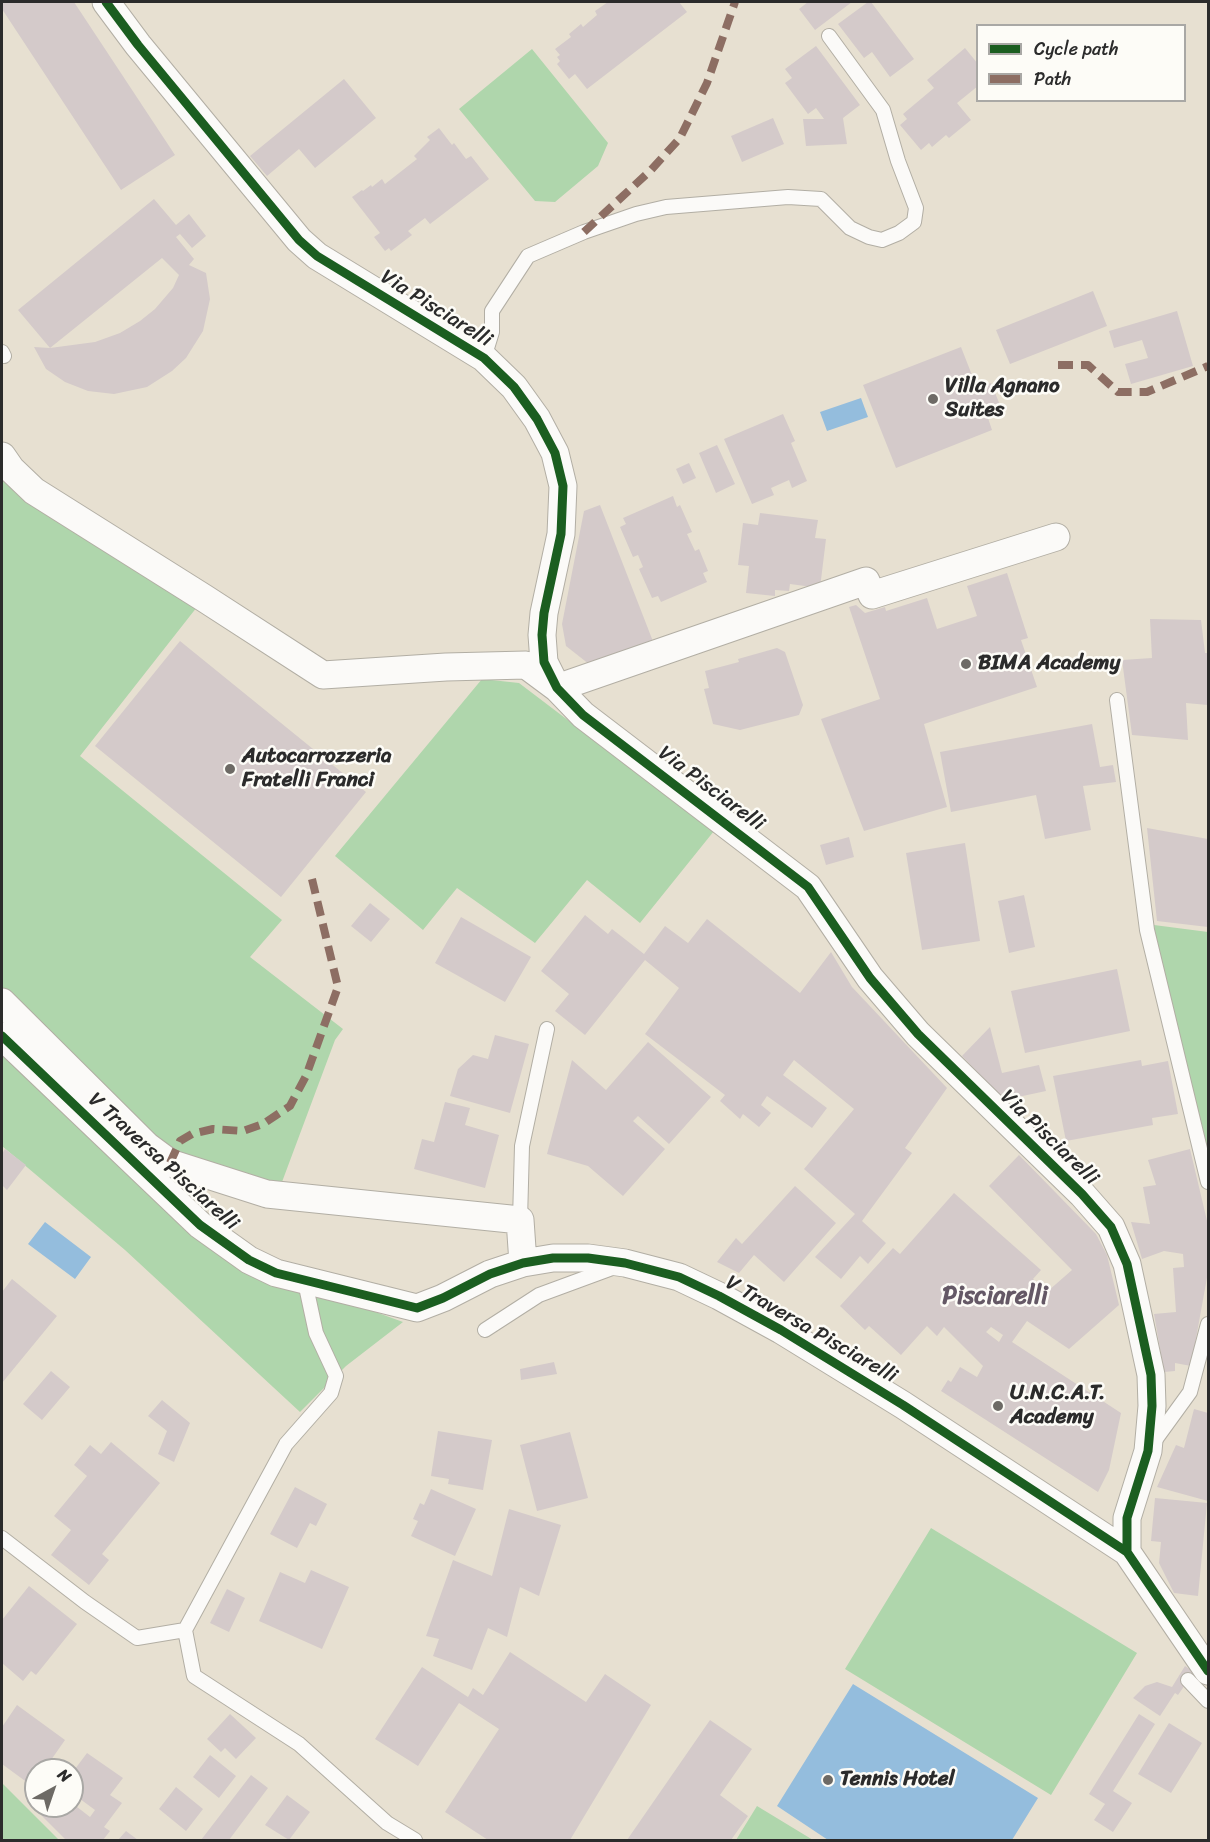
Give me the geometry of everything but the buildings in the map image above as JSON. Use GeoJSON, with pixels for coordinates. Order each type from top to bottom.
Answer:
{"type":"FeatureCollection","features":[{"type":"Feature","properties":{"kind":"street","name":"Via Pisciarelli"},"geometry":{"type":"LineString","coordinates":[[106,2],[138,45],[299,240],[318,256],[484,358],[514,387],[537,419],[555,453],[563,486],[561,534],[544,613],[542,635],[544,662],[557,688],[583,715],[808,887],[870,978],[918,1034],[1082,1194],[1111,1227],[1127,1264],[1151,1375],[1152,1406],[1148,1451],[1127,1518],[1127,1552]]}},
{"type":"Feature","properties":{"kind":"street"},"geometry":{"type":"LineString","coordinates":[[2,456],[11,469],[33,491],[323,675],[446,667],[526,665],[557,688],[866,581],[872,595],[1056,537]]}},
{"type":"Feature","properties":{"kind":"street"},"geometry":{"type":"LineString","coordinates":[[2,1002],[147,1146],[170,1163],[267,1194],[520,1220],[523,1263]]}},
{"type":"Feature","properties":{"kind":"street","name":"V Traversa Pisciarelli"},"geometry":{"type":"LineString","coordinates":[[2,1036],[200,1225],[249,1260],[276,1273],[417,1308],[490,1274],[523,1263],[553,1258],[588,1258],[625,1263],[679,1277],[781,1330],[903,1405],[1127,1552]]}},
{"type":"Feature","properties":{"kind":"street"},"geometry":{"type":"LineString","coordinates":[[1127,1552],[1198,1676]]}},
{"type":"Feature","properties":{"kind":"lane"},"geometry":{"type":"LineString","coordinates":[[484,358],[492,332],[492,311],[528,256],[584,232],[636,214],[666,207],[788,197],[821,199],[850,228],[882,240],[900,233],[914,222],[916,208],[898,161],[883,110],[829,36]]}},
{"type":"Feature","properties":{"kind":"lane"},"geometry":{"type":"LineString","coordinates":[[1117,700],[1147,930],[1209,1182]]}},
{"type":"Feature","properties":{"kind":"lane"},"geometry":{"type":"LineString","coordinates":[[520,1220],[522,1146],[548,1029]]}},
{"type":"Feature","properties":{"kind":"lane"},"geometry":{"type":"LineString","coordinates":[[485,1329],[539,1295],[625,1263]]}},
{"type":"Feature","properties":{"kind":"lane"},"geometry":{"type":"LineString","coordinates":[[305,1282],[316,1333],[336,1376],[331,1393],[286,1444],[185,1630],[194,1676],[299,1744],[387,1823],[415,1840]]}},
{"type":"Feature","properties":{"kind":"lane"},"geometry":{"type":"LineString","coordinates":[[1148,1451],[1190,1392],[1209,1324]]}},
{"type":"Feature","properties":{"kind":"lane"},"geometry":{"type":"LineString","coordinates":[[2,1538],[85,1602],[137,1638],[185,1630]]}},
{"type":"Feature","properties":{"kind":"lane"},"geometry":{"type":"LineString","coordinates":[[1198,1676],[1209,1701]]}},
{"type":"Feature","properties":{"kind":"green space"},"geometry":{"type":"Polygon","coordinates":[[[532,49],[608,143],[598,166],[555,202],[535,201],[459,109],[532,49]]]}},
{"type":"Feature","properties":{"kind":"green space"},"geometry":{"type":"Polygon","coordinates":[[[2,470],[197,607],[80,756],[282,920],[250,957],[343,1029],[335,1040],[279,1190],[187,1164],[154,1140],[2,987],[2,470]]]}},
{"type":"Feature","properties":{"kind":"green space"},"geometry":{"type":"Polygon","coordinates":[[[482,679],[519,683],[714,831],[640,923],[587,880],[535,943],[457,888],[423,930],[335,856],[482,679]]]}},
{"type":"Feature","properties":{"kind":"green space"},"geometry":{"type":"Polygon","coordinates":[[[1154,925],[1208,932],[1208,1156],[1157,943],[1154,925]]]}},
{"type":"Feature","properties":{"kind":"green space"},"geometry":{"type":"Polygon","coordinates":[[[2,1050],[209,1243],[403,1322],[346,1366],[300,1412],[125,1250],[2,1146],[2,1050]]]}},
{"type":"Feature","properties":{"kind":"green space"},"geometry":{"type":"Polygon","coordinates":[[[931,1528],[1137,1653],[1051,1795],[845,1669],[931,1528]]]}},
{"type":"Feature","properties":{"kind":"green space"},"geometry":{"type":"Polygon","coordinates":[[[2,1783],[24,1805],[24,1818],[37,1818],[59,1840],[2,1840],[2,1783]]]}},
{"type":"Feature","properties":{"kind":"green space"},"geometry":{"type":"Polygon","coordinates":[[[757,1806],[813,1840],[736,1840],[757,1806]]]}},
{"type":"Feature","properties":{"kind":"water"},"geometry":{"type":"Polygon","coordinates":[[[861,398],[868,417],[827,431],[820,412],[861,398]]]}},
{"type":"Feature","properties":{"kind":"water"},"geometry":{"type":"Polygon","coordinates":[[[45,1222],[91,1257],[75,1279],[28,1244],[45,1222]]]}},
{"type":"Feature","properties":{"kind":"water"},"geometry":{"type":"Polygon","coordinates":[[[853,1684],[1038,1798],[1012,1840],[828,1840],[777,1806],[853,1684]]]}},
{"type":"Feature","properties":{"kind":"marked path"},"geometry":{"type":"LineString","coordinates":[[584,232],[651,170],[680,138],[707,83],[735,2]]}},
{"type":"Feature","properties":{"kind":"marked path"},"geometry":{"type":"LineString","coordinates":[[1058,365],[1088,365],[1118,392],[1147,392],[1208,366]]}},
{"type":"Feature","properties":{"kind":"marked path"},"geometry":{"type":"LineString","coordinates":[[170,1163],[180,1141],[192,1134],[213,1129],[243,1131],[263,1124],[290,1106],[306,1076],[338,987],[311,875]]}},
{"type":"Feature","properties":{"kind":"cycle path"},"geometry":{"type":"LineString","coordinates":[[106,2],[138,45],[299,240],[317,256],[484,358],[514,387],[537,419],[555,453],[563,486],[561,534],[544,613],[542,635],[544,662],[557,688],[583,715],[808,887],[870,978],[918,1034],[1082,1194],[1111,1227],[1127,1264],[1151,1375],[1152,1406],[1148,1451],[1127,1518],[1127,1552],[1208,1671]]}},
{"type":"Feature","properties":{"kind":"cycle path"},"geometry":{"type":"LineString","coordinates":[[2,1036],[200,1225],[249,1260],[276,1273],[417,1308],[443,1298],[490,1274],[523,1263],[553,1258],[588,1258],[625,1263],[679,1277],[781,1330],[903,1405],[1127,1552]]}},
{"type":"Feature","properties":{"kind":"place","name":"Villa Agnano Suites"},"geometry":{"type":"Point","coordinates":[933,399]}},
{"type":"Feature","properties":{"kind":"place","name":"BIMA Academy"},"geometry":{"type":"Point","coordinates":[966,664]}},
{"type":"Feature","properties":{"kind":"place","name":"Autocarrozzeria Fratelli Franci"},"geometry":{"type":"Point","coordinates":[230,769]}},
{"type":"Feature","properties":{"kind":"place","name":"U.N.C.A.T. Academy"},"geometry":{"type":"Point","coordinates":[998,1406]}},
{"type":"Feature","properties":{"kind":"place","name":"Tennis Hotel"},"geometry":{"type":"Point","coordinates":[828,1780]}},
{"type":"Feature","properties":{"kind":"district","name":"Pisciarelli"},"geometry":{"type":"Point","coordinates":[995,1297]}}]}
